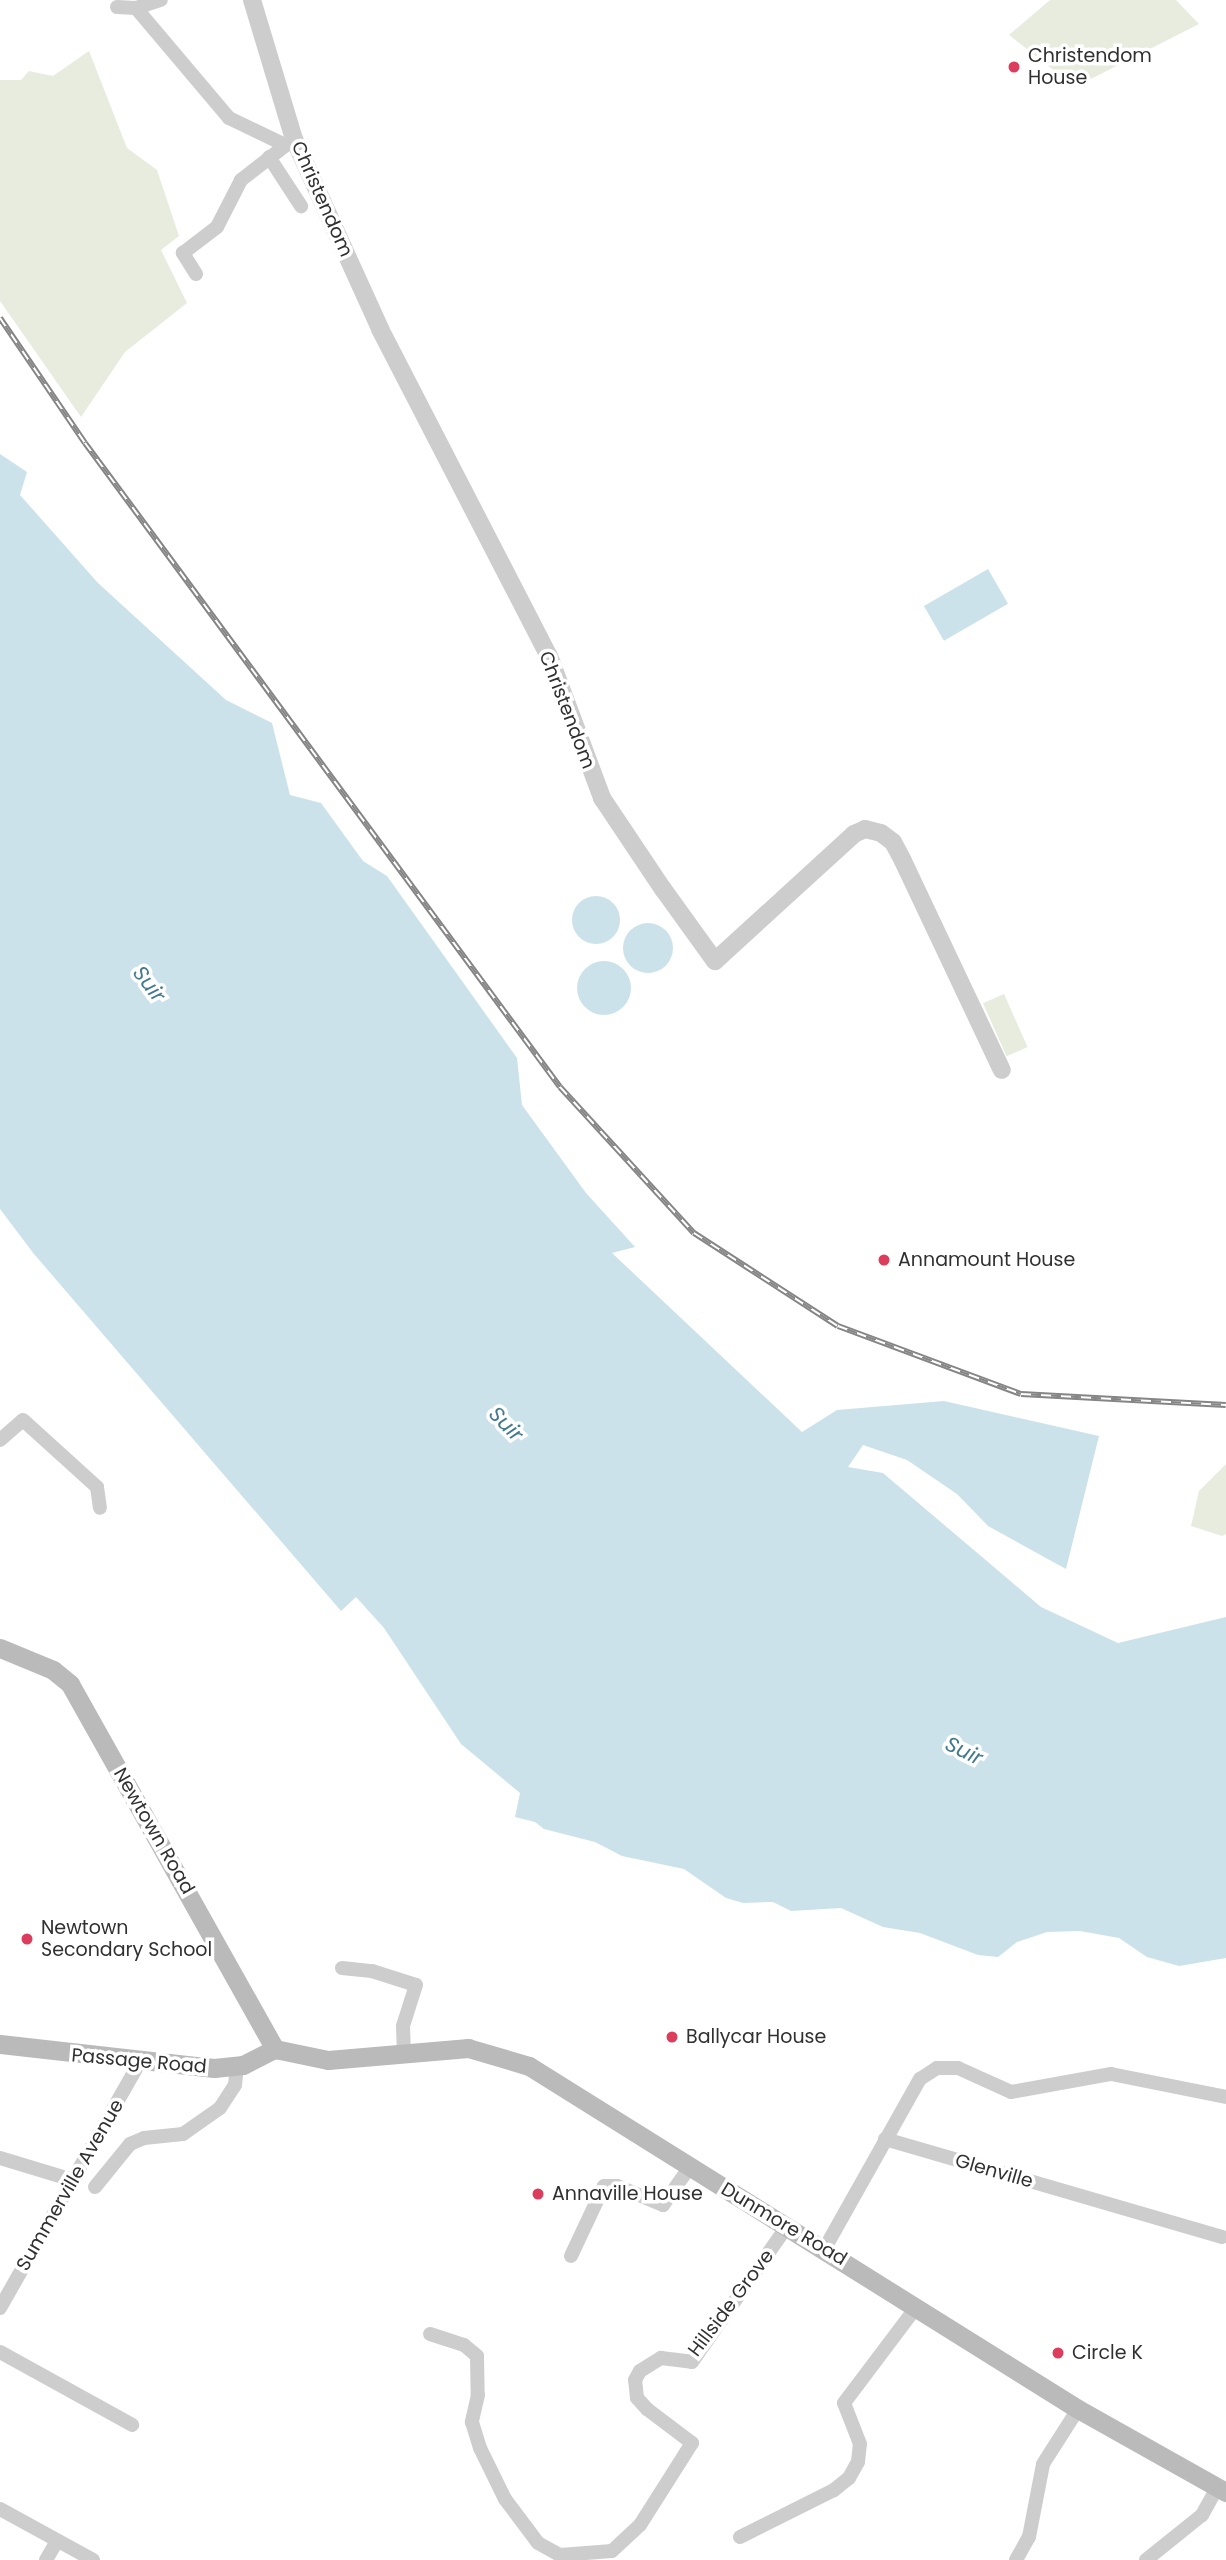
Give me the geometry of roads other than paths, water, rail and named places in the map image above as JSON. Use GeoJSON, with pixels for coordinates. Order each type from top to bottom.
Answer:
{"type":"FeatureCollection","features":[{"type":"Feature","properties":{"kind":"main road","name":"Newtown Road"},"geometry":{"type":"LineString","coordinates":[[0,1647],[53,1670],[70,1684],[275,2049]]}},
{"type":"Feature","properties":{"kind":"main road","name":"Passage Road"},"geometry":{"type":"LineString","coordinates":[[0,2044],[140,2062],[237,2066],[275,2049]]}},
{"type":"Feature","properties":{"kind":"main road","name":"Dunmore Road"},"geometry":{"type":"LineString","coordinates":[[275,2049],[328,2060],[468,2048],[516,2061],[554,2079],[690,2168],[788,2225],[1078,2409],[1222,2490]]}},
{"type":"Feature","properties":{"kind":"street"},"geometry":{"type":"LineString","coordinates":[[117,7],[136,8],[161,0]]}},
{"type":"Feature","properties":{"kind":"street","name":"Christendom"},"geometry":{"type":"LineString","coordinates":[[252,0],[290,142],[380,329],[549,656],[602,798],[715,961],[854,834],[865,829],[881,832],[893,842],[903,861],[1002,1070]]}},
{"type":"Feature","properties":{"kind":"street"},"geometry":{"type":"LineString","coordinates":[[136,8],[229,118],[290,142]]}},
{"type":"Feature","properties":{"kind":"street"},"geometry":{"type":"LineString","coordinates":[[196,274],[183,253],[217,228],[237,186],[290,142]]}},
{"type":"Feature","properties":{"kind":"street"},"geometry":{"type":"LineString","coordinates":[[269,158],[301,206]]}},
{"type":"Feature","properties":{"kind":"street"},"geometry":{"type":"LineString","coordinates":[[0,1440],[23,1420],[97,1487],[100,1508]]}},
{"type":"Feature","properties":{"kind":"street"},"geometry":{"type":"LineString","coordinates":[[342,1968],[372,1971],[416,1985],[403,2026],[404,2052]]}},
{"type":"Feature","properties":{"kind":"street","name":"Summerville Avenue"},"geometry":{"type":"LineString","coordinates":[[0,2308],[140,2062]]}},
{"type":"Feature","properties":{"kind":"street"},"geometry":{"type":"LineString","coordinates":[[94,2187],[130,2144],[144,2138],[183,2134],[220,2108],[235,2085],[237,2066]]}},
{"type":"Feature","properties":{"kind":"street"},"geometry":{"type":"LineString","coordinates":[[825,2248],[920,2079],[937,2068],[958,2068],[1011,2092],[1111,2074],[1226,2096]]}},
{"type":"Feature","properties":{"kind":"street","name":"Glenville"},"geometry":{"type":"LineString","coordinates":[[885,2139],[1222,2237]]}},
{"type":"Feature","properties":{"kind":"street"},"geometry":{"type":"LineString","coordinates":[[0,2158],[73,2180]]}},
{"type":"Feature","properties":{"kind":"street"},"geometry":{"type":"LineString","coordinates":[[571,2256],[604,2186],[617,2186],[663,2205],[690,2168]]}},
{"type":"Feature","properties":{"kind":"street","name":"Hillside Grove"},"geometry":{"type":"LineString","coordinates":[[430,2334],[464,2345],[477,2356],[478,2395],[471,2422],[480,2448],[505,2499],[538,2543],[560,2554],[612,2551],[640,2525],[673,2478],[692,2443],[647,2409],[637,2398],[635,2380],[640,2371],[661,2358],[692,2362],[788,2225]]}},
{"type":"Feature","properties":{"kind":"street"},"geometry":{"type":"LineString","coordinates":[[740,2537],[834,2490],[849,2478],[858,2462],[860,2444],[844,2403],[917,2306]]}},
{"type":"Feature","properties":{"kind":"street"},"geometry":{"type":"LineString","coordinates":[[0,2352],[132,2425]]}},
{"type":"Feature","properties":{"kind":"street"},"geometry":{"type":"LineString","coordinates":[[1016,2560],[1030,2537],[1043,2464],[1078,2409]]}},
{"type":"Feature","properties":{"kind":"street"},"geometry":{"type":"LineString","coordinates":[[1146,2560],[1202,2515],[1222,2490]]}},
{"type":"Feature","properties":{"kind":"street"},"geometry":{"type":"LineString","coordinates":[[0,2509],[93,2560]]}},
{"type":"Feature","properties":{"kind":"street"},"geometry":{"type":"LineString","coordinates":[[46,2560],[57,2541]]}},
{"type":"Feature","properties":{"kind":"water","name":"Suir"},"geometry":{"type":"Polygon","coordinates":[[[0,454],[27,472],[20,495],[98,583],[226,700],[272,723],[290,795],[321,803],[363,861],[387,876],[517,1058],[522,1105],[586,1193],[635,1247],[612,1253],[802,1432],[837,1410],[944,1401],[1099,1436],[1066,1569],[988,1526],[957,1494],[907,1460],[863,1445],[848,1467],[883,1473],[1041,1607],[1118,1643],[1226,1617],[1226,1958],[1179,1966],[1147,1957],[1119,1938],[1080,1931],[1047,1932],[1017,1942],[998,1957],[978,1955],[920,1933],[883,1927],[841,1908],[791,1911],[773,1902],[743,1903],[726,1898],[684,1869],[622,1856],[595,1842],[544,1829],[535,1822],[515,1817],[520,1793],[461,1744],[384,1628],[356,1597],[341,1611],[34,1254],[0,1209],[0,454]]]}},
{"type":"Feature","properties":{"kind":"water"},"geometry":{"type":"Polygon","coordinates":[[[988,569],[1008,604],[944,641],[924,606],[988,569]]]}},
{"type":"Feature","properties":{"kind":"water"},"geometry":{"type":"Polygon","coordinates":[[[596,896],[613,903],[620,920],[613,937],[596,944],[579,937],[572,920],[579,903],[596,896]]]}},
{"type":"Feature","properties":{"kind":"water"},"geometry":{"type":"Polygon","coordinates":[[[648,923],[666,930],[673,948],[666,966],[648,973],[630,966],[623,948],[630,930],[648,923]]]}},
{"type":"Feature","properties":{"kind":"water"},"geometry":{"type":"Polygon","coordinates":[[[604,961],[623,969],[631,988],[623,1007],[604,1015],[585,1007],[577,988],[585,969],[604,961]]]}},
{"type":"Feature","properties":{"kind":"railway"},"geometry":{"type":"LineString","coordinates":[[0,318],[85,443],[560,1087],[694,1233],[838,1326],[1021,1394],[1226,1405]]}},
{"type":"Feature","properties":{"kind":"place","name":"Christendom House"},"geometry":{"type":"Point","coordinates":[1014,67]}},
{"type":"Feature","properties":{"kind":"place","name":"Annamount House"},"geometry":{"type":"Point","coordinates":[884,1260]}},
{"type":"Feature","properties":{"kind":"place","name":"Newtown Secondary School"},"geometry":{"type":"Point","coordinates":[27,1939]}},
{"type":"Feature","properties":{"kind":"place","name":"Ballycar House"},"geometry":{"type":"Point","coordinates":[672,2037]}},
{"type":"Feature","properties":{"kind":"place","name":"Annaville House"},"geometry":{"type":"Point","coordinates":[538,2194]}},
{"type":"Feature","properties":{"kind":"place","name":"Circle K"},"geometry":{"type":"Point","coordinates":[1058,2353]}}]}
